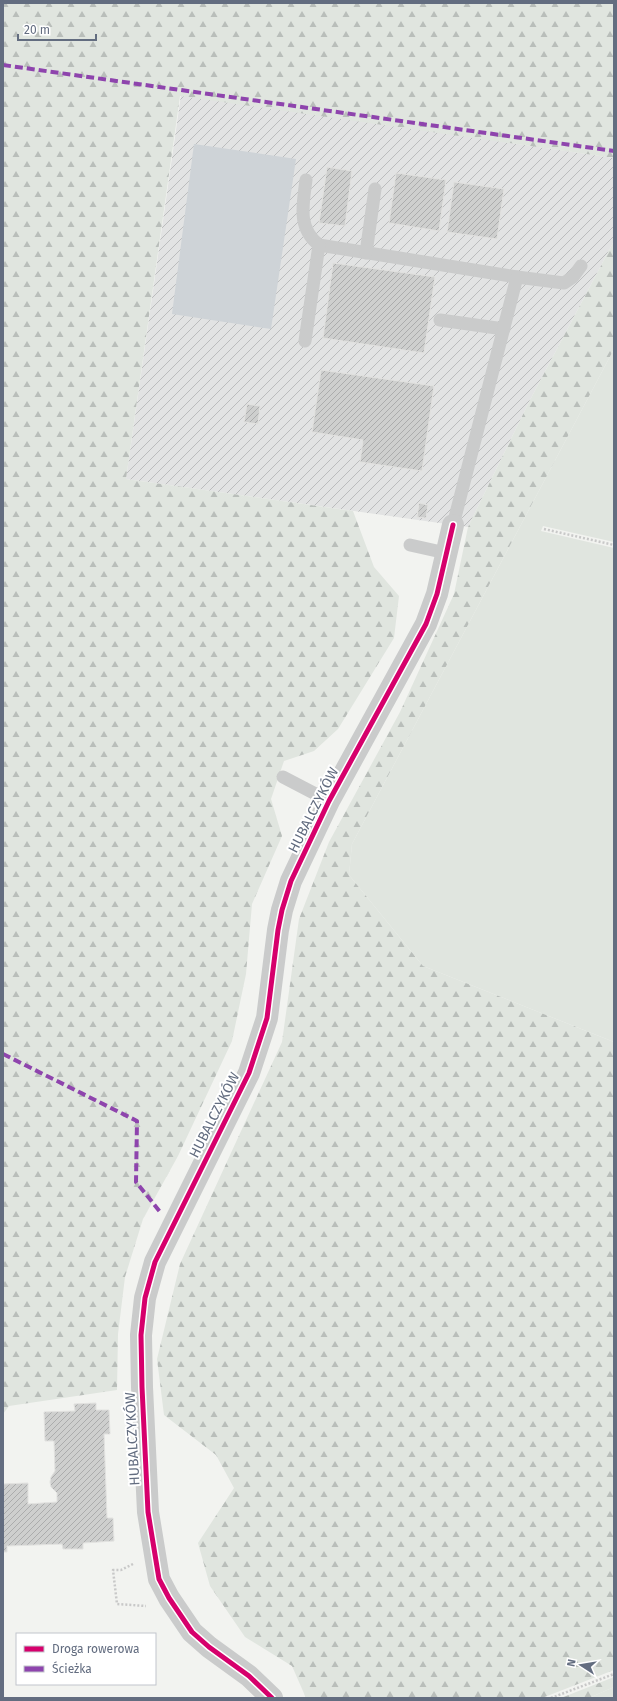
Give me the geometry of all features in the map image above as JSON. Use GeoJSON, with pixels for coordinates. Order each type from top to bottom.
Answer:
{"type":"FeatureCollection","features":[{"type":"Feature","properties":{"kind":"street","name":"HUBALCZYKÓW"},"geometry":{"type":"LineString","coordinates":[[272,1698],[248,1676],[209,1647],[192,1632],[169,1598],[159,1579],[148,1512],[141,1335],[145,1298],[155,1262],[249,1073],[259,1048],[267,1018],[282,910],[301,857],[329,801],[426,624],[438,594],[453,525]]}},
{"type":"Feature","properties":{"kind":"lane"},"geometry":{"type":"LineString","coordinates":[[306,180],[302,215],[306,229],[312,240],[319,245],[555,283],[564,283],[573,277],[581,266]]}},
{"type":"Feature","properties":{"kind":"lane"},"geometry":{"type":"LineString","coordinates":[[366,253],[375,189]]}},
{"type":"Feature","properties":{"kind":"lane"},"geometry":{"type":"LineString","coordinates":[[305,341],[319,245]]}},
{"type":"Feature","properties":{"kind":"lane"},"geometry":{"type":"LineString","coordinates":[[453,525],[517,277]]}},
{"type":"Feature","properties":{"kind":"lane"},"geometry":{"type":"LineString","coordinates":[[440,320],[504,329]]}},
{"type":"Feature","properties":{"kind":"lane"},"geometry":{"type":"LineString","coordinates":[[410,545],[446,553]]}},
{"type":"Feature","properties":{"kind":"lane"},"geometry":{"type":"LineString","coordinates":[[283,777],[329,801]]}},
{"type":"Feature","properties":{"kind":"path"},"geometry":{"type":"LineString","coordinates":[[544,529],[614,545]]}},
{"type":"Feature","properties":{"kind":"path"},"geometry":{"type":"LineString","coordinates":[[136,1559],[127,1569],[113,1570],[117,1604],[150,1606]]}},
{"type":"Feature","properties":{"kind":"path"},"geometry":{"type":"LineString","coordinates":[[551,1698],[614,1674]]}},
{"type":"Feature","properties":{"kind":"shaded area"},"geometry":{"type":"Polygon","coordinates":[[[181,95],[614,158],[614,241],[530,400],[468,527],[126,479],[181,95]]]}},
{"type":"Feature","properties":{"kind":"shaded area"},"geometry":{"type":"Polygon","coordinates":[[[194,144],[296,159],[271,329],[172,314],[194,144]]]}},
{"type":"Feature","properties":{"kind":"green space"},"geometry":{"type":"Polygon","coordinates":[[[3,3],[614,3],[614,158],[180,96],[126,479],[353,511],[374,567],[399,596],[394,638],[338,729],[314,751],[284,761],[271,799],[282,836],[252,904],[246,974],[232,1041],[178,1156],[143,1219],[125,1277],[118,1334],[117,1390],[9,1406],[3,1414],[3,3]]]}},
{"type":"Feature","properties":{"kind":"green space"},"geometry":{"type":"Polygon","coordinates":[[[614,241],[614,349],[352,844],[349,875],[423,966],[614,1042],[614,1670],[542,1698],[306,1698],[292,1666],[245,1637],[210,1586],[198,1543],[234,1488],[216,1455],[164,1415],[157,1359],[180,1264],[282,1042],[299,919],[329,842],[400,712],[454,594],[468,527],[530,400],[614,241]]]}},
{"type":"Feature","properties":{"kind":"green space"},"geometry":{"type":"Polygon","coordinates":[[[614,349],[614,542],[543,526],[541,531],[614,548],[614,1042],[423,966],[349,875],[352,844],[614,349]]]}},
{"type":"Feature","properties":{"kind":"green space"},"geometry":{"type":"Polygon","coordinates":[[[614,1677],[614,1687],[589,1698],[561,1698],[614,1677]]]}},
{"type":"Feature","properties":{"kind":"green space"},"geometry":{"type":"Polygon","coordinates":[[[614,1687],[614,1698],[589,1698],[614,1687]]]}},
{"type":"Feature","properties":{"kind":"building"},"geometry":{"type":"Polygon","coordinates":[[[327,167],[352,171],[345,226],[319,223],[327,167]]]}},
{"type":"Feature","properties":{"kind":"building"},"geometry":{"type":"Polygon","coordinates":[[[396,173],[446,180],[439,231],[389,223],[396,173]]]}},
{"type":"Feature","properties":{"kind":"building"},"geometry":{"type":"Polygon","coordinates":[[[454,182],[504,189],[497,239],[447,232],[454,182]]]}},
{"type":"Feature","properties":{"kind":"building"},"geometry":{"type":"Polygon","coordinates":[[[333,263],[435,277],[424,353],[323,338],[333,263]]]}},
{"type":"Feature","properties":{"kind":"building"},"geometry":{"type":"Polygon","coordinates":[[[321,370],[434,386],[422,471],[360,462],[363,440],[312,432],[321,370]]]}},
{"type":"Feature","properties":{"kind":"building"},"geometry":{"type":"Polygon","coordinates":[[[247,404],[260,406],[258,424],[244,422],[247,404]]]}},
{"type":"Feature","properties":{"kind":"building"},"geometry":{"type":"Polygon","coordinates":[[[419,503],[428,505],[426,518],[417,517],[419,503]]]}},
{"type":"Feature","properties":{"kind":"building"},"geometry":{"type":"Polygon","coordinates":[[[96,1403],[96,1410],[109,1410],[110,1434],[104,1434],[107,1518],[113,1518],[114,1541],[83,1543],[83,1549],[63,1549],[62,1544],[7,1546],[7,1552],[3,1552],[3,1484],[28,1483],[28,1504],[57,1502],[57,1493],[51,1487],[50,1482],[55,1471],[54,1441],[45,1441],[44,1412],[75,1411],[74,1404],[96,1403]]]}},
{"type":"Feature","properties":{"kind":"marked path"},"geometry":{"type":"LineString","coordinates":[[3,65],[614,151]]}},
{"type":"Feature","properties":{"kind":"marked path"},"geometry":{"type":"LineString","coordinates":[[3,1054],[137,1121],[136,1182],[161,1213]]}},
{"type":"Feature","properties":{"kind":"cycle path"},"geometry":{"type":"LineString","coordinates":[[272,1698],[249,1676],[209,1647],[192,1632],[169,1598],[159,1579],[148,1512],[141,1335],[145,1298],[155,1262],[249,1073],[267,1018],[278,930],[282,910],[291,881],[329,801],[426,624],[437,594],[453,525]]}}]}
